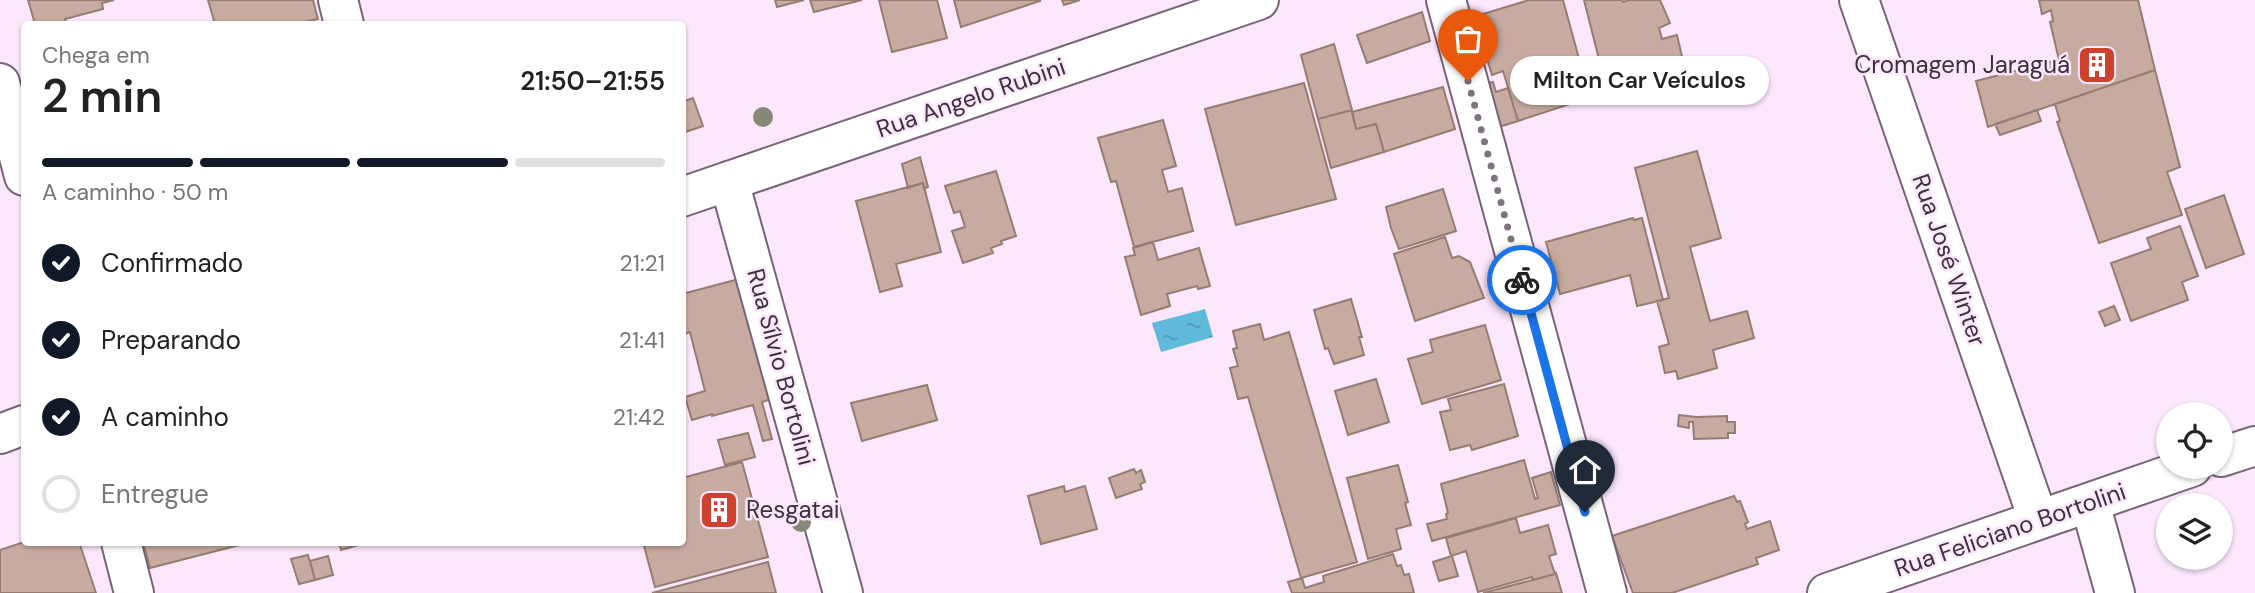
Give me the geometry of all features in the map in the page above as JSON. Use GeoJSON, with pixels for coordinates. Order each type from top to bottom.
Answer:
{"type":"FeatureCollection","features":[{"type":"Feature","properties":{"kind":"street"},"geometry":{"type":"LineString","coordinates":[[338,0],[344,21]]}},
{"type":"Feature","properties":{"kind":"street","name":"Rua Angelo Rubini"},"geometry":{"type":"LineString","coordinates":[[686,196],[1259,0]]}},
{"type":"Feature","properties":{"kind":"street"},"geometry":{"type":"LineString","coordinates":[[1446,0],[1607,593]]}},
{"type":"Feature","properties":{"kind":"street","name":"Rua José Winter"},"geometry":{"type":"LineString","coordinates":[[1859,0],[2038,519]]}},
{"type":"Feature","properties":{"kind":"street"},"geometry":{"type":"LineString","coordinates":[[0,83],[21,164]]}},
{"type":"Feature","properties":{"kind":"street","name":"Rua Sílvio Bortolini"},"geometry":{"type":"LineString","coordinates":[[729,181],[843,593]]}},
{"type":"Feature","properties":{"kind":"street"},"geometry":{"type":"LineString","coordinates":[[0,434],[21,426]]}},
{"type":"Feature","properties":{"kind":"street"},"geometry":{"type":"LineString","coordinates":[[2233,453],[2255,446]]}},
{"type":"Feature","properties":{"kind":"street","name":"Rua Feliciano Bortolini"},"geometry":{"type":"LineString","coordinates":[[1827,593],[2158,479]]}},
{"type":"Feature","properties":{"kind":"street"},"geometry":{"type":"LineString","coordinates":[[2090,503],[2115,593]]}},
{"type":"Feature","properties":{"kind":"street"},"geometry":{"type":"LineString","coordinates":[[122,546],[134,593]]}},
{"type":"Feature","properties":{"kind":"water"},"geometry":{"type":"Polygon","coordinates":[[[1205,309],[1213,337],[1161,352],[1152,323],[1205,309]]]}},
{"type":"Feature","properties":{"kind":"building"},"geometry":{"type":"Polygon","coordinates":[[[28,0],[114,0],[102,3],[103,9],[65,19],[66,21],[34,21],[28,0]]]}},
{"type":"Feature","properties":{"kind":"building"},"geometry":{"type":"Polygon","coordinates":[[[208,0],[313,0],[318,19],[309,21],[214,21],[208,0]]]}},
{"type":"Feature","properties":{"kind":"building"},"geometry":{"type":"Polygon","coordinates":[[[775,0],[804,0],[777,7],[775,0]]]}},
{"type":"Feature","properties":{"kind":"building"},"geometry":{"type":"Polygon","coordinates":[[[810,0],[862,0],[814,12],[810,0]]]}},
{"type":"Feature","properties":{"kind":"building"},"geometry":{"type":"Polygon","coordinates":[[[879,0],[937,0],[947,38],[892,52],[879,0]]]}},
{"type":"Feature","properties":{"kind":"building"},"geometry":{"type":"Polygon","coordinates":[[[954,0],[1040,0],[1040,1],[961,27],[954,0]]]}},
{"type":"Feature","properties":{"kind":"building"},"geometry":{"type":"Polygon","coordinates":[[[1062,0],[1080,0],[1064,5],[1062,0]]]}},
{"type":"Feature","properties":{"kind":"building"},"geometry":{"type":"Polygon","coordinates":[[[1529,0],[1563,0],[1591,97],[1518,121],[1503,71],[1492,75],[1476,23],[1471,24],[1470,18],[1529,0]]]}},
{"type":"Feature","properties":{"kind":"building"},"geometry":{"type":"Polygon","coordinates":[[[1584,0],[1660,0],[1670,23],[1659,28],[1662,39],[1677,35],[1683,61],[1664,67],[1663,61],[1639,67],[1637,62],[1602,71],[1584,0]]]}},
{"type":"Feature","properties":{"kind":"building","name":"Cromagem Jaraguá"},"geometry":{"type":"Polygon","coordinates":[[[2039,0],[2138,0],[2155,70],[1988,127],[1976,81],[2059,60],[2050,22],[2053,21],[2051,10],[2042,14],[2039,0]]]}},
{"type":"Feature","properties":{"kind":"building"},"geometry":{"type":"Polygon","coordinates":[[[1422,12],[1430,41],[1367,63],[1357,35],[1422,12]]]}},
{"type":"Feature","properties":{"kind":"building"},"geometry":{"type":"Polygon","coordinates":[[[1334,44],[1352,110],[1318,119],[1301,55],[1334,44]]]}},
{"type":"Feature","properties":{"kind":"building"},"geometry":{"type":"Polygon","coordinates":[[[2155,70],[2180,167],[2167,172],[2182,215],[2099,243],[2057,122],[2060,121],[2055,104],[2155,70]]]}},
{"type":"Feature","properties":{"kind":"building"},"geometry":{"type":"Polygon","coordinates":[[[1493,82],[1496,92],[1508,88],[1518,121],[1499,127],[1482,84],[1493,82]]]}},
{"type":"Feature","properties":{"kind":"building"},"geometry":{"type":"Polygon","coordinates":[[[1304,83],[1336,199],[1236,225],[1205,109],[1304,83]]]}},
{"type":"Feature","properties":{"kind":"building"},"geometry":{"type":"Polygon","coordinates":[[[1443,87],[1455,129],[1384,152],[1376,124],[1356,129],[1352,112],[1443,87]]]}},
{"type":"Feature","properties":{"kind":"building"},"geometry":{"type":"Polygon","coordinates":[[[693,98],[703,126],[686,132],[686,101],[693,98]]]}},
{"type":"Feature","properties":{"kind":"building"},"geometry":{"type":"Polygon","coordinates":[[[1352,110],[1356,129],[1376,124],[1384,152],[1331,168],[1318,119],[1352,110]]]}},
{"type":"Feature","properties":{"kind":"building"},"geometry":{"type":"Polygon","coordinates":[[[2037,110],[2041,121],[2000,135],[1995,124],[2037,110]]]}},
{"type":"Feature","properties":{"kind":"building"},"geometry":{"type":"Polygon","coordinates":[[[1163,120],[1176,166],[1162,170],[1168,192],[1182,188],[1193,231],[1134,247],[1116,181],[1111,182],[1098,138],[1163,120]]]}},
{"type":"Feature","properties":{"kind":"building"},"geometry":{"type":"Polygon","coordinates":[[[1697,151],[1721,238],[1690,247],[1710,321],[1747,311],[1754,338],[1713,350],[1717,368],[1678,379],[1676,371],[1665,373],[1659,347],[1669,344],[1657,301],[1669,298],[1635,168],[1697,151]]]}},
{"type":"Feature","properties":{"kind":"building"},"geometry":{"type":"Polygon","coordinates":[[[920,157],[928,187],[924,189],[923,183],[908,188],[902,164],[920,157]]]}},
{"type":"Feature","properties":{"kind":"building"},"geometry":{"type":"Polygon","coordinates":[[[996,171],[1016,236],[991,248],[993,253],[963,263],[952,231],[965,227],[960,211],[954,213],[945,186],[996,171]]]}},
{"type":"Feature","properties":{"kind":"building"},"geometry":{"type":"Polygon","coordinates":[[[923,183],[941,252],[896,264],[902,286],[880,292],[856,201],[923,183]]]}},
{"type":"Feature","properties":{"kind":"building"},"geometry":{"type":"Polygon","coordinates":[[[1443,189],[1456,231],[1399,249],[1386,207],[1443,189]]]}},
{"type":"Feature","properties":{"kind":"building"},"geometry":{"type":"Polygon","coordinates":[[[2224,195],[2244,254],[2206,268],[2185,209],[2224,195]]]}},
{"type":"Feature","properties":{"kind":"building"},"geometry":{"type":"Polygon","coordinates":[[[1633,218],[1642,218],[1663,300],[1637,306],[1630,275],[1560,294],[1546,242],[1633,218]]]}},
{"type":"Feature","properties":{"kind":"building"},"geometry":{"type":"Polygon","coordinates":[[[2180,226],[2198,276],[2182,282],[2188,300],[2131,321],[2111,263],[2151,249],[2147,238],[2180,226]]]}},
{"type":"Feature","properties":{"kind":"building"},"geometry":{"type":"Polygon","coordinates":[[[1445,237],[1452,258],[1459,256],[1470,262],[1484,298],[1415,321],[1394,254],[1445,237]]]}},
{"type":"Feature","properties":{"kind":"building"},"geometry":{"type":"Polygon","coordinates":[[[1153,242],[1158,260],[1199,248],[1210,286],[1198,289],[1197,286],[1167,294],[1170,306],[1141,315],[1125,257],[1135,255],[1133,248],[1153,242]]]}},
{"type":"Feature","properties":{"kind":"building"},"geometry":{"type":"Polygon","coordinates":[[[739,279],[771,399],[762,402],[772,439],[763,441],[753,405],[692,420],[686,397],[705,391],[690,332],[686,334],[686,293],[739,279]]]}},
{"type":"Feature","properties":{"kind":"building"},"geometry":{"type":"Polygon","coordinates":[[[1351,299],[1362,337],[1359,337],[1364,355],[1334,364],[1328,348],[1325,349],[1314,310],[1351,299]]]}},
{"type":"Feature","properties":{"kind":"building"},"geometry":{"type":"Polygon","coordinates":[[[2114,306],[2120,320],[2105,326],[2099,312],[2114,306]]]}},
{"type":"Feature","properties":{"kind":"building"},"geometry":{"type":"Polygon","coordinates":[[[1260,324],[1264,340],[1289,332],[1357,562],[1301,578],[1248,397],[1238,399],[1230,368],[1238,366],[1233,349],[1237,348],[1233,331],[1260,324]]]}},
{"type":"Feature","properties":{"kind":"building"},"geometry":{"type":"Polygon","coordinates":[[[1485,325],[1501,380],[1422,404],[1408,359],[1433,352],[1430,340],[1485,325]]]}},
{"type":"Feature","properties":{"kind":"building"},"geometry":{"type":"Polygon","coordinates":[[[1376,379],[1389,422],[1348,435],[1335,391],[1376,379]]]}},
{"type":"Feature","properties":{"kind":"building"},"geometry":{"type":"Polygon","coordinates":[[[1504,384],[1518,436],[1472,450],[1470,445],[1450,450],[1440,412],[1451,410],[1448,399],[1504,384]]]}},
{"type":"Feature","properties":{"kind":"building"},"geometry":{"type":"Polygon","coordinates":[[[927,385],[937,420],[862,441],[851,403],[927,385]]]}},
{"type":"Feature","properties":{"kind":"building"},"geometry":{"type":"Polygon","coordinates":[[[1679,415],[1727,416],[1727,422],[1735,422],[1735,433],[1728,433],[1728,438],[1694,439],[1693,422],[1689,422],[1689,428],[1678,426],[1679,415]]]}},
{"type":"Feature","properties":{"kind":"building"},"geometry":{"type":"Polygon","coordinates":[[[748,433],[755,457],[725,465],[718,440],[748,433]]]}},
{"type":"Feature","properties":{"kind":"building"},"geometry":{"type":"Polygon","coordinates":[[[1524,460],[1535,499],[1538,498],[1532,478],[1551,472],[1560,505],[1432,541],[1427,524],[1447,519],[1448,513],[1441,484],[1524,460]]]}},
{"type":"Feature","properties":{"kind":"building","name":"Resgatai"},"geometry":{"type":"Polygon","coordinates":[[[742,462],[768,557],[655,587],[644,546],[686,546],[686,477],[742,462]]]}},
{"type":"Feature","properties":{"kind":"building"},"geometry":{"type":"Polygon","coordinates":[[[1398,465],[1411,525],[1396,529],[1401,549],[1368,559],[1347,478],[1398,465]]]}},
{"type":"Feature","properties":{"kind":"building"},"geometry":{"type":"Polygon","coordinates":[[[1134,469],[1136,473],[1141,470],[1145,482],[1140,484],[1142,489],[1116,498],[1109,478],[1134,469]]]}},
{"type":"Feature","properties":{"kind":"building"},"geometry":{"type":"Polygon","coordinates":[[[1064,486],[1065,492],[1085,486],[1097,529],[1041,544],[1028,496],[1064,486]]]}},
{"type":"Feature","properties":{"kind":"building"},"geometry":{"type":"Polygon","coordinates":[[[1734,496],[1737,502],[1740,501],[1748,522],[1745,524],[1747,529],[1770,521],[1779,550],[1756,558],[1758,564],[1672,593],[1633,593],[1612,536],[1734,496]]]}},
{"type":"Feature","properties":{"kind":"building"},"geometry":{"type":"Polygon","coordinates":[[[1516,518],[1520,533],[1548,525],[1556,554],[1549,556],[1555,574],[1533,580],[1532,577],[1478,592],[1466,551],[1451,556],[1446,538],[1516,518]]]}},
{"type":"Feature","properties":{"kind":"building"},"geometry":{"type":"Polygon","coordinates":[[[21,543],[21,546],[80,546],[96,593],[0,593],[0,550],[21,543]]]}},
{"type":"Feature","properties":{"kind":"building"},"geometry":{"type":"Polygon","coordinates":[[[144,546],[235,546],[150,568],[144,546]]]}},
{"type":"Feature","properties":{"kind":"building"},"geometry":{"type":"Polygon","coordinates":[[[1393,554],[1404,575],[1409,574],[1414,593],[1292,593],[1288,582],[1302,578],[1305,588],[1324,582],[1323,576],[1393,554]]]}},
{"type":"Feature","properties":{"kind":"building"},"geometry":{"type":"Polygon","coordinates":[[[308,555],[315,580],[299,584],[291,559],[308,555]]]}},
{"type":"Feature","properties":{"kind":"building"},"geometry":{"type":"Polygon","coordinates":[[[328,556],[333,575],[315,580],[310,561],[328,556]]]}},
{"type":"Feature","properties":{"kind":"building"},"geometry":{"type":"Polygon","coordinates":[[[1452,556],[1458,576],[1439,581],[1433,562],[1452,556]]]}},
{"type":"Feature","properties":{"kind":"building"},"geometry":{"type":"Polygon","coordinates":[[[768,562],[776,593],[652,593],[768,562]]]}},
{"type":"Feature","properties":{"kind":"building"},"geometry":{"type":"Polygon","coordinates":[[[1555,574],[1562,593],[1483,593],[1555,574]]]}},
{"type":"Feature","properties":{"kind":"way so far"},"geometry":{"type":"LineString","coordinates":[[1468,81],[1522,280]]}},
{"type":"Feature","properties":{"kind":"place","name":"Cromagem Jaraguá"},"geometry":{"type":"Point","coordinates":[2097,65]}},
{"type":"Feature","properties":{"kind":"place","name":"Milton Car Veículos"},"geometry":{"type":"Point","coordinates":[1468,81]}},
{"type":"Feature","properties":{"kind":"place","name":"Resgatai"},"geometry":{"type":"Point","coordinates":[719,510]}},
{"type":"Feature","properties":{"kind":"route"},"geometry":{"type":"LineString","coordinates":[[1522,280],[1585,512]]}}]}
